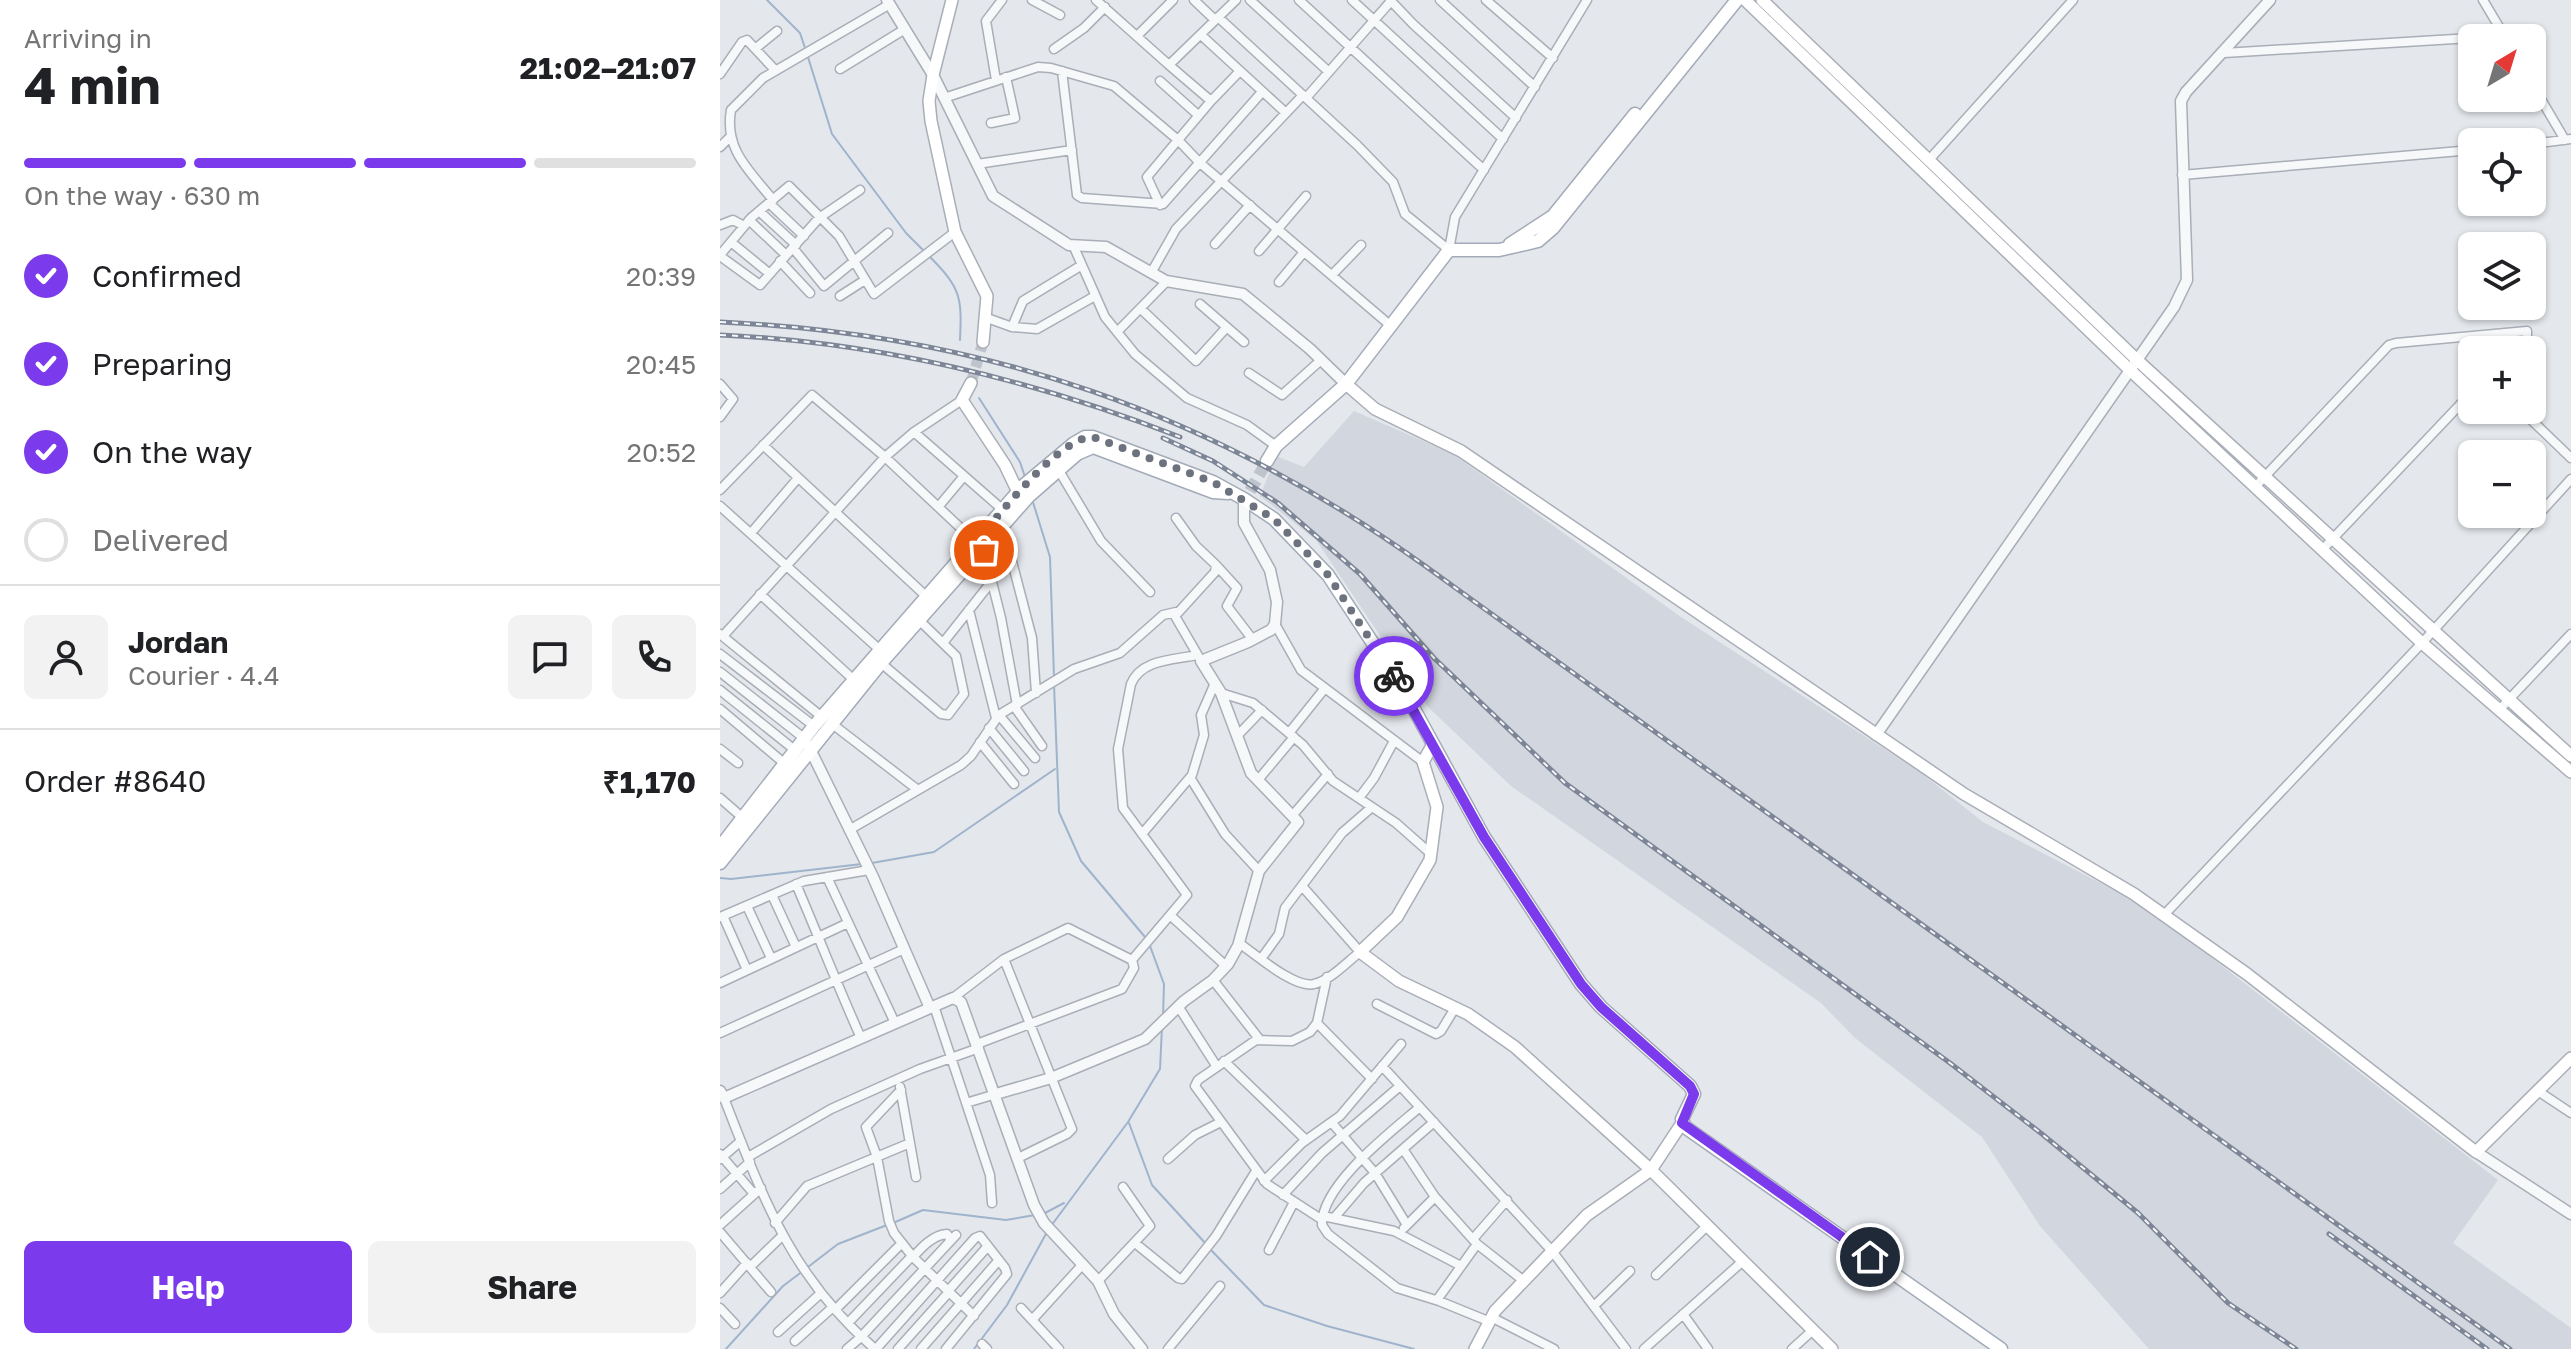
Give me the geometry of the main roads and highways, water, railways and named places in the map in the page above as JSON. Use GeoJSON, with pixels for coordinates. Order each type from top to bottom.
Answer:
{"type":"FeatureCollection","features":[{"type":"Feature","properties":{"kind":"main road"},"geometry":{"type":"LineString","coordinates":[[952,0],[929,101],[955,232],[984,286],[987,318],[983,342]]}},
{"type":"Feature","properties":{"kind":"main road"},"geometry":{"type":"LineString","coordinates":[[1267,461],[1276,446],[1346,384],[1449,250],[1504,248],[1566,207],[1697,43],[1727,0]]}},
{"type":"Feature","properties":{"kind":"main road"},"geometry":{"type":"LineString","coordinates":[[1697,43],[1737,0]]}},
{"type":"Feature","properties":{"kind":"main road"},"geometry":{"type":"LineString","coordinates":[[1745,0],[1928,161],[2322,550],[2422,643],[2571,772]]}},
{"type":"Feature","properties":{"kind":"main road"},"geometry":{"type":"LineString","coordinates":[[1762,0],[1833,77],[2134,365],[2266,477],[2571,756]]}},
{"type":"Feature","properties":{"kind":"main road"},"geometry":{"type":"LineString","coordinates":[[971,383],[962,400],[1024,491]]}},
{"type":"Feature","properties":{"kind":"main road"},"geometry":{"type":"LineString","coordinates":[[1346,384],[1375,409],[1461,451],[1964,794],[2134,894],[2255,981],[2476,1152],[2571,1058]]}},
{"type":"Feature","properties":{"kind":"main road"},"geometry":{"type":"LineString","coordinates":[[720,863],[854,680],[920,621],[980,546],[1003,510],[1050,471],[1077,440],[1093,437],[1243,494],[1274,519],[1328,575],[1403,689],[1484,837],[1581,984],[1601,1007],[1690,1086],[1694,1094],[1682,1123],[1651,1170],[1587,1215],[1490,1319],[1475,1349]]}},
{"type":"Feature","properties":{"kind":"main road"},"geometry":{"type":"LineString","coordinates":[[822,722],[880,657],[927,597],[1003,527],[1024,491]]}},
{"type":"Feature","properties":{"kind":"main road"},"geometry":{"type":"LineString","coordinates":[[723,838],[743,818],[796,751],[807,744]]}},
{"type":"Feature","properties":{"kind":"main road"},"geometry":{"type":"LineString","coordinates":[[1433,744],[1423,762],[1437,807],[1430,860],[1397,917],[1360,952],[1399,981],[1455,1008],[1515,1047],[1651,1170],[1832,1349]]}},
{"type":"Feature","properties":{"kind":"main road"},"geometry":{"type":"LineString","coordinates":[[1682,1123],[2001,1349]]}},
{"type":"Feature","properties":{"kind":"waterway"},"geometry":{"type":"LineString","coordinates":[[767,0],[800,33],[805,48]]}},
{"type":"Feature","properties":{"kind":"waterway"},"geometry":{"type":"LineString","coordinates":[[807,54],[832,134],[906,233],[925,252]]}},
{"type":"Feature","properties":{"kind":"waterway"},"geometry":{"type":"LineString","coordinates":[[929,256],[948,277],[957,294],[960,303],[960,340]]}},
{"type":"Feature","properties":{"kind":"waterway"},"geometry":{"type":"LineString","coordinates":[[979,398],[1020,462],[1025,477]]}},
{"type":"Feature","properties":{"kind":"waterway"},"geometry":{"type":"LineString","coordinates":[[1032,499],[1050,557],[1054,677]]}},
{"type":"Feature","properties":{"kind":"waterway"},"geometry":{"type":"LineString","coordinates":[[1054,684],[1059,812],[1081,861],[1145,937]]}},
{"type":"Feature","properties":{"kind":"waterway"},"geometry":{"type":"LineString","coordinates":[[872,863],[934,852],[1055,769]]}},
{"type":"Feature","properties":{"kind":"waterway"},"geometry":{"type":"LineString","coordinates":[[720,878],[862,864]]}},
{"type":"Feature","properties":{"kind":"waterway"},"geometry":{"type":"LineString","coordinates":[[1150,946],[1164,984],[1163,1017]]}},
{"type":"Feature","properties":{"kind":"waterway"},"geometry":{"type":"LineString","coordinates":[[1051,1226],[1128,1122],[1160,1069],[1162,1027]]}},
{"type":"Feature","properties":{"kind":"waterway"},"geometry":{"type":"LineString","coordinates":[[1129,1123],[1152,1185],[1206,1244]]}},
{"type":"Feature","properties":{"kind":"waterway"},"geometry":{"type":"LineString","coordinates":[[1045,1213],[1064,1203]]}},
{"type":"Feature","properties":{"kind":"waterway"},"geometry":{"type":"LineString","coordinates":[[893,1223],[923,1210],[1006,1220],[1035,1215]]}},
{"type":"Feature","properties":{"kind":"waterway"},"geometry":{"type":"LineString","coordinates":[[808,1267],[838,1244],[887,1225]]}},
{"type":"Feature","properties":{"kind":"waterway"},"geometry":{"type":"LineString","coordinates":[[974,1349],[1007,1305],[1047,1232]]}},
{"type":"Feature","properties":{"kind":"waterway"},"geometry":{"type":"LineString","coordinates":[[1210,1249],[1264,1305],[1327,1326],[1414,1349]]}},
{"type":"Feature","properties":{"kind":"waterway"},"geometry":{"type":"LineString","coordinates":[[726,1349],[783,1286],[803,1271]]}},
{"type":"Feature","properties":{"kind":"tunnel"},"geometry":{"type":"LineString","coordinates":[[971,383],[983,342]]}},
{"type":"Feature","properties":{"kind":"tunnel"},"geometry":{"type":"LineString","coordinates":[[1250,491],[1267,461]]}},
{"type":"Feature","properties":{"kind":"railway"},"geometry":{"type":"LineString","coordinates":[[720,322],[818,330],[912,344],[1004,364],[1092,391],[1179,425],[1264,466],[1346,513],[1428,568],[2510,1349]]}},
{"type":"Feature","properties":{"kind":"railway"},"geometry":{"type":"LineString","coordinates":[[720,335],[838,346],[954,367],[1068,398],[1180,437]]}},
{"type":"Feature","properties":{"kind":"railway"},"geometry":{"type":"LineString","coordinates":[[1163,438],[1213,461],[1278,503],[1360,574],[1434,658],[1565,783],[1950,1063],[2042,1134],[2138,1213],[2228,1303],[2296,1349]]}},
{"type":"Feature","properties":{"kind":"railway"},"geometry":{"type":"LineString","coordinates":[[2329,1234],[2487,1349]]}}]}
